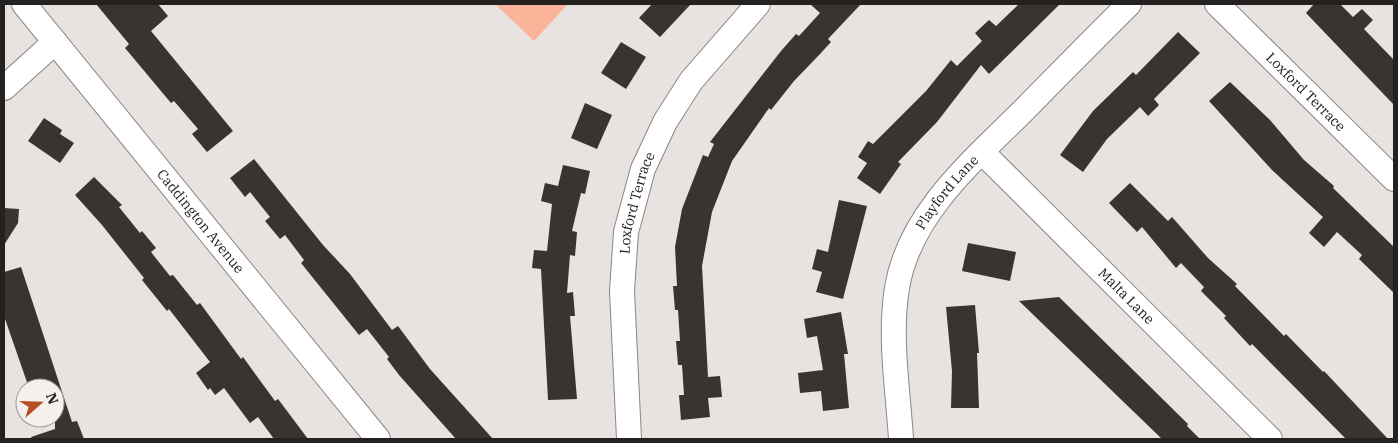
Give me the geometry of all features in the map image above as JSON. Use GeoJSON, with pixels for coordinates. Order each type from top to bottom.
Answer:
{"type":"FeatureCollection","features":[{"type":"Feature","properties":{"kind":"street","name":"Caddington Avenue"},"geometry":{"type":"LineString","coordinates":[[24,4],[378,439]]}},
{"type":"Feature","properties":{"kind":"street","name":"Loxford Terrace"},"geometry":{"type":"LineString","coordinates":[[630,439],[622,291],[626,232],[643,169],[664,122],[691,81],[758,4]]}},
{"type":"Feature","properties":{"kind":"street","name":"Playford Lane"},"geometry":{"type":"LineString","coordinates":[[901,439],[894,327],[898,286],[911,244],[924,221],[956,178],[1129,4]]}},
{"type":"Feature","properties":{"kind":"street","name":"Loxford Terrace"},"geometry":{"type":"LineString","coordinates":[[1216,4],[1394,180]]}},
{"type":"Feature","properties":{"kind":"street"},"geometry":{"type":"LineString","coordinates":[[4,88],[55,42]]}},
{"type":"Feature","properties":{"kind":"street","name":"Malta Lane"},"geometry":{"type":"LineString","coordinates":[[982,152],[1270,439]]}},
{"type":"Feature","properties":{"kind":"shaded area"},"geometry":{"type":"Polygon","coordinates":[[[495,4],[568,4],[534,41],[495,4]]]}},
{"type":"Feature","properties":{"kind":"building"},"geometry":{"type":"Polygon","coordinates":[[[96,4],[158,4],[168,16],[151,31],[233,131],[207,152],[192,134],[198,129],[174,101],[171,103],[125,48],[129,44],[96,4]]]}},
{"type":"Feature","properties":{"kind":"building"},"geometry":{"type":"Polygon","coordinates":[[[652,4],[691,4],[660,37],[639,18],[652,4]]]}},
{"type":"Feature","properties":{"kind":"building"},"geometry":{"type":"Polygon","coordinates":[[[810,4],[861,4],[828,39],[831,42],[794,81],[771,110],[769,108],[732,161],[712,212],[702,266],[708,377],[720,376],[722,397],[708,398],[710,417],[681,420],[679,395],[684,395],[682,365],[678,365],[676,341],[680,341],[678,310],[675,310],[673,286],[677,286],[675,247],[682,209],[703,155],[708,157],[714,144],[710,142],[781,51],[796,34],[799,36],[820,13],[810,4]]]}},
{"type":"Feature","properties":{"kind":"building"},"geometry":{"type":"Polygon","coordinates":[[[1019,4],[1060,4],[989,74],[981,65],[937,122],[898,162],[901,164],[880,194],[857,178],[867,163],[858,157],[868,141],[873,144],[926,91],[951,60],[957,66],[982,41],[975,33],[989,20],[996,26],[1019,4]]]}},
{"type":"Feature","properties":{"kind":"building"},"geometry":{"type":"Polygon","coordinates":[[[1314,4],[1340,4],[1353,17],[1362,9],[1373,20],[1364,29],[1394,60],[1394,105],[1306,13],[1314,4]]]}},
{"type":"Feature","properties":{"kind":"building"},"geometry":{"type":"Polygon","coordinates":[[[1178,32],[1200,53],[1154,99],[1159,105],[1148,116],[1140,107],[1107,139],[1083,172],[1060,155],[1093,111],[1133,72],[1136,75],[1178,32]]]}},
{"type":"Feature","properties":{"kind":"building"},"geometry":{"type":"Polygon","coordinates":[[[621,42],[646,57],[626,89],[601,73],[621,42]]]}},
{"type":"Feature","properties":{"kind":"building"},"geometry":{"type":"Polygon","coordinates":[[[1230,82],[1270,120],[1304,160],[1334,186],[1333,188],[1394,247],[1394,293],[1359,259],[1362,255],[1337,232],[1324,247],[1309,233],[1323,217],[1272,170],[1209,101],[1230,82]]]}},
{"type":"Feature","properties":{"kind":"building"},"geometry":{"type":"Polygon","coordinates":[[[585,103],[612,115],[597,149],[571,138],[585,103]]]}},
{"type":"Feature","properties":{"kind":"building"},"geometry":{"type":"Polygon","coordinates":[[[44,118],[62,130],[60,134],[74,143],[60,163],[28,141],[44,118]]]}},
{"type":"Feature","properties":{"kind":"building"},"geometry":{"type":"Polygon","coordinates":[[[254,159],[323,245],[350,274],[392,330],[398,326],[430,369],[493,439],[456,439],[399,375],[387,359],[389,357],[367,329],[359,335],[301,263],[304,260],[285,235],[280,239],[265,221],[270,217],[250,192],[245,197],[230,178],[254,159]]]}},
{"type":"Feature","properties":{"kind":"building"},"geometry":{"type":"Polygon","coordinates":[[[563,165],[590,171],[585,194],[581,193],[572,231],[577,232],[575,256],[570,255],[567,293],[573,292],[575,316],[570,316],[577,399],[548,400],[541,269],[532,268],[534,250],[547,251],[552,204],[541,201],[545,183],[558,186],[563,165]]]}},
{"type":"Feature","properties":{"kind":"building"},"geometry":{"type":"Polygon","coordinates":[[[94,177],[122,205],[119,207],[140,233],[142,231],[156,248],[151,252],[170,276],[173,275],[197,305],[200,303],[241,359],[243,357],[275,401],[278,399],[308,439],[274,439],[258,417],[250,423],[224,388],[215,395],[210,388],[208,390],[196,373],[210,362],[169,309],[167,311],[142,280],[144,278],[102,225],[75,195],[94,177]]]}},
{"type":"Feature","properties":{"kind":"building"},"geometry":{"type":"Polygon","coordinates":[[[1130,183],[1168,221],[1172,217],[1208,258],[1237,284],[1235,286],[1284,336],[1286,334],[1324,371],[1388,439],[1346,439],[1252,344],[1250,346],[1224,318],[1226,316],[1201,291],[1204,287],[1181,263],[1176,268],[1142,227],[1137,232],[1109,203],[1130,183]]]}},
{"type":"Feature","properties":{"kind":"building"},"geometry":{"type":"Polygon","coordinates":[[[839,200],[867,206],[843,299],[816,292],[822,272],[812,269],[817,249],[828,252],[839,200]]]}},
{"type":"Feature","properties":{"kind":"building"},"geometry":{"type":"Polygon","coordinates":[[[4,208],[19,209],[18,223],[4,245],[4,208]]]}},
{"type":"Feature","properties":{"kind":"building"},"geometry":{"type":"Polygon","coordinates":[[[968,243],[1016,252],[1010,281],[962,271],[968,243]]]}},
{"type":"Feature","properties":{"kind":"building"},"geometry":{"type":"Polygon","coordinates":[[[21,267],[58,378],[26,378],[4,316],[4,272],[21,267]]]}},
{"type":"Feature","properties":{"kind":"building"},"geometry":{"type":"Polygon","coordinates":[[[1059,297],[1188,424],[1187,426],[1200,439],[1162,439],[1019,301],[1059,297]]]}},
{"type":"Feature","properties":{"kind":"building"},"geometry":{"type":"Polygon","coordinates":[[[975,305],[979,353],[977,353],[979,408],[951,408],[952,371],[946,307],[975,305]]]}},
{"type":"Feature","properties":{"kind":"building"},"geometry":{"type":"Polygon","coordinates":[[[841,312],[848,354],[844,354],[849,408],[823,411],[821,391],[800,393],[798,373],[823,370],[817,336],[807,338],[804,319],[841,312]]]}},
{"type":"Feature","properties":{"kind":"building"},"geometry":{"type":"Polygon","coordinates":[[[65,401],[72,422],[77,421],[84,439],[32,439],[31,437],[55,429],[65,428],[65,401]]]}}]}
